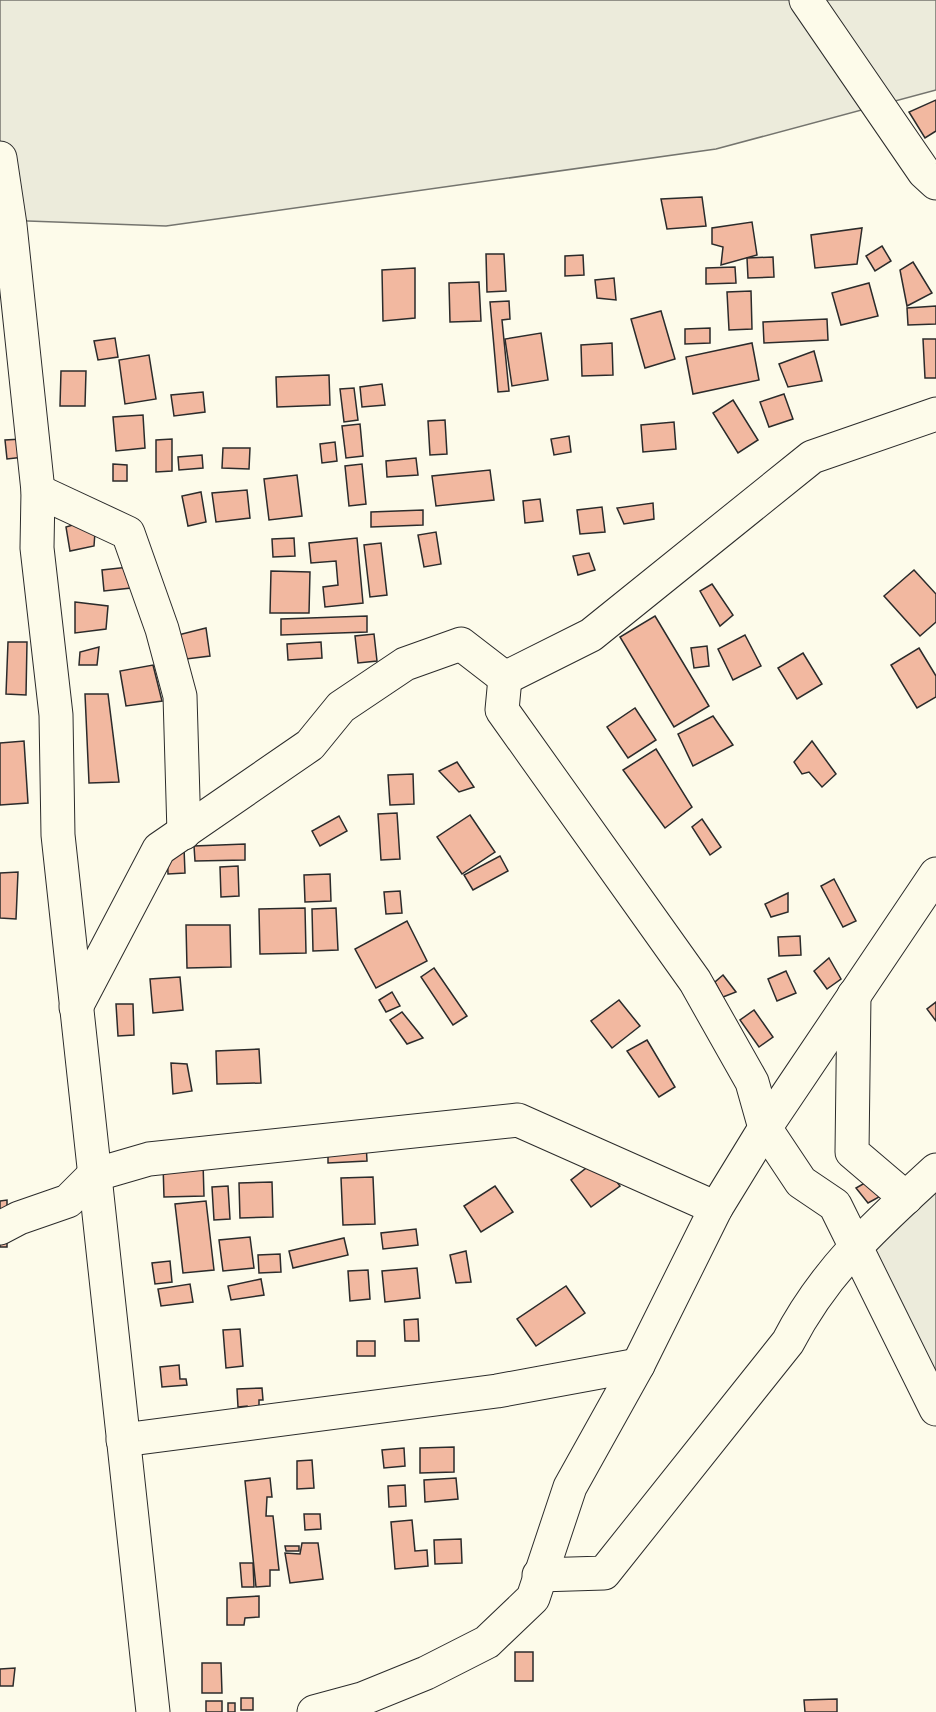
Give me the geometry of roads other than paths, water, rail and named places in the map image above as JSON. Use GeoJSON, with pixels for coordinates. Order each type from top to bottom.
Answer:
{"type":"FeatureCollection","features":[{"type":"Feature","properties":{"kind":"street"},"geometry":{"type":"LineString","coordinates":[[806,0],[924,172],[936,183]]}},
{"type":"Feature","properties":{"kind":"street"},"geometry":{"type":"LineString","coordinates":[[0,158],[10,225],[14,404],[38,491],[37,548],[56,715],[58,836],[153,1712]]}},
{"type":"Feature","properties":{"kind":"street"},"geometry":{"type":"LineString","coordinates":[[505,678],[591,635],[812,457],[936,414]]}},
{"type":"Feature","properties":{"kind":"street"},"geometry":{"type":"LineString","coordinates":[[38,491],[128,534],[162,629],[180,696],[184,832]]}},
{"type":"Feature","properties":{"kind":"street"},"geometry":{"type":"LineString","coordinates":[[76,1007],[159,849],[310,745],[341,707],[405,664],[461,644],[505,678]]}},
{"type":"Feature","properties":{"kind":"street"},"geometry":{"type":"LineString","coordinates":[[505,678],[502,710],[695,981],[752,1082],[765,1128],[801,1182],[835,1205],[936,1409]]}},
{"type":"Feature","properties":{"kind":"street"},"geometry":{"type":"LineString","coordinates":[[314,1712],[362,1699],[416,1678],[488,1642],[534,1598],[539,1575],[570,1487],[638,1365],[716,1208],[765,1128],[936,874]]}},
{"type":"Feature","properties":{"kind":"street"},"geometry":{"type":"LineString","coordinates":[[854,996],[852,1152],[906,1198]]}},
{"type":"Feature","properties":{"kind":"street"},"geometry":{"type":"LineString","coordinates":[[0,1228],[19,1218],[68,1201],[94,1175],[149,1159],[518,1120],[716,1208]]}},
{"type":"Feature","properties":{"kind":"street"},"geometry":{"type":"LineString","coordinates":[[539,1575],[604,1572],[788,1342],[807,1306],[856,1244],[936,1170]]}},
{"type":"Feature","properties":{"kind":"street"},"geometry":{"type":"LineString","coordinates":[[123,1440],[497,1391],[638,1365]]}}]}
